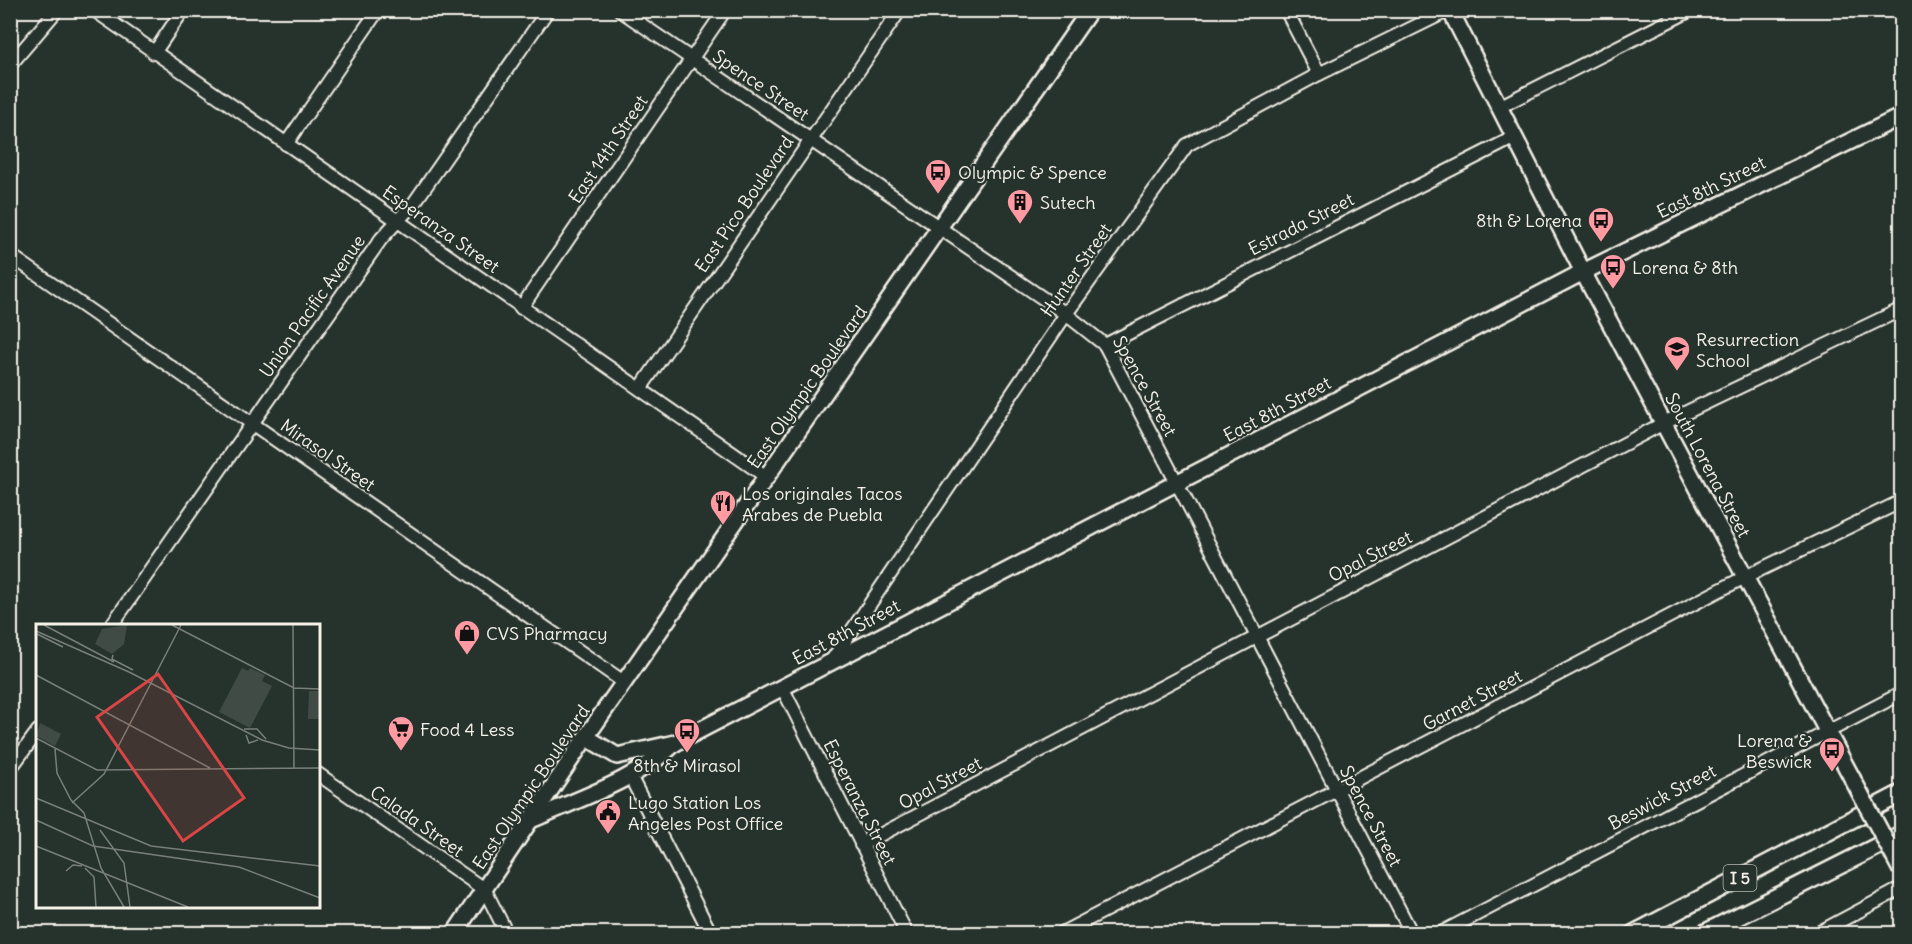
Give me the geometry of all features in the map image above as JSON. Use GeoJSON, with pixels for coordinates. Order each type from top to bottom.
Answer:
{"type":"FeatureCollection","features":[{"type":"Feature","properties":{"kind":"highway","name":"I 5"},"geometry":{"type":"LineString","coordinates":[[1633,933],[1902,794]]}},
{"type":"Feature","properties":{"kind":"highway","name":"I 5"},"geometry":{"type":"LineString","coordinates":[[1703,933],[1902,834]]}},
{"type":"Feature","properties":{"kind":"main road","name":"East Olympic Boulevard"},"geometry":{"type":"LineString","coordinates":[[454,933],[586,737],[626,683],[1090,10]]}},
{"type":"Feature","properties":{"kind":"main road","name":"South Lorena Street"},"geometry":{"type":"LineString","coordinates":[[1450,10],[1583,272],[1901,871]]}},
{"type":"Feature","properties":{"kind":"main road","name":"East 8th Street"},"geometry":{"type":"LineString","coordinates":[[586,737],[617,756],[675,743],[1583,272],[1902,116]]}},
{"type":"Feature","properties":{"kind":"main road","name":"East 8th Street"},"geometry":{"type":"LineString","coordinates":[[531,820],[630,776],[659,759],[675,743]]}},
{"type":"Feature","properties":{"kind":"street"},"geometry":{"type":"LineString","coordinates":[[10,65],[57,10]]}},
{"type":"Feature","properties":{"kind":"street","name":"Esperanza Street"},"geometry":{"type":"LineString","coordinates":[[94,10],[768,478]]}},
{"type":"Feature","properties":{"kind":"street"},"geometry":{"type":"LineString","coordinates":[[154,53],[183,10]]}},
{"type":"Feature","properties":{"kind":"street"},"geometry":{"type":"LineString","coordinates":[[286,144],[378,10]]}},
{"type":"Feature","properties":{"kind":"street","name":"Union Pacific Avenue"},"geometry":{"type":"LineString","coordinates":[[112,624],[381,239],[414,203],[548,10]]}},
{"type":"Feature","properties":{"kind":"street","name":"Spence Street"},"geometry":{"type":"LineString","coordinates":[[620,10],[1066,314],[1105,345],[1258,634],[1412,933]]}},
{"type":"Feature","properties":{"kind":"street","name":"East 14th Street"},"geometry":{"type":"LineString","coordinates":[[521,308],[725,10]]}},
{"type":"Feature","properties":{"kind":"street","name":"East Pico Boulevard"},"geometry":{"type":"LineString","coordinates":[[640,389],[900,10]]}},
{"type":"Feature","properties":{"kind":"street"},"geometry":{"type":"LineString","coordinates":[[1286,10],[1319,74]]}},
{"type":"Feature","properties":{"kind":"street","name":"Hunter Street"},"geometry":{"type":"LineString","coordinates":[[832,660],[1066,314],[1187,145],[1319,74],[1450,10]]}},
{"type":"Feature","properties":{"kind":"street"},"geometry":{"type":"LineString","coordinates":[[1499,106],[1691,10]]}},
{"type":"Feature","properties":{"kind":"street","name":"Estrada Street"},"geometry":{"type":"LineString","coordinates":[[1105,345],[1515,137]]}},
{"type":"Feature","properties":{"kind":"street","name":"Mirasol Street"},"geometry":{"type":"LineString","coordinates":[[10,255],[626,683]]}},
{"type":"Feature","properties":{"kind":"street","name":"Opal Street"},"geometry":{"type":"LineString","coordinates":[[861,845],[1258,634],[1664,423],[1902,309]]}},
{"type":"Feature","properties":{"kind":"street","name":"Garnet Street"},"geometry":{"type":"LineString","coordinates":[[1060,933],[1745,577],[1902,501]]}},
{"type":"Feature","properties":{"kind":"street","name":"Esperanza Street"},"geometry":{"type":"LineString","coordinates":[[782,687],[907,933]]}},
{"type":"Feature","properties":{"kind":"street","name":"Beswick Street"},"geometry":{"type":"LineString","coordinates":[[1439,933],[1902,693]]}},
{"type":"Feature","properties":{"kind":"street"},"geometry":{"type":"LineString","coordinates":[[10,769],[36,734]]}},
{"type":"Feature","properties":{"kind":"street","name":"Calada Street"},"geometry":{"type":"LineString","coordinates":[[320,775],[484,890],[507,933]]}},
{"type":"Feature","properties":{"kind":"street"},"geometry":{"type":"LineString","coordinates":[[630,776],[711,933]]}},
{"type":"Feature","properties":{"kind":"street"},"geometry":{"type":"LineString","coordinates":[[1816,933],[1902,888]]}},
{"type":"Feature","properties":{"kind":"place","name":"Olympic & Spence"},"geometry":{"type":"Point","coordinates":[938,195]}},
{"type":"Feature","properties":{"kind":"place","name":"Sutech"},"geometry":{"type":"Point","coordinates":[1020,225]}},
{"type":"Feature","properties":{"kind":"place","name":"8th & Lorena"},"geometry":{"type":"Point","coordinates":[1601,243]}},
{"type":"Feature","properties":{"kind":"place","name":"Lorena & 8th"},"geometry":{"type":"Point","coordinates":[1613,290]}},
{"type":"Feature","properties":{"kind":"place","name":"Resurrection School"},"geometry":{"type":"Point","coordinates":[1677,372]}},
{"type":"Feature","properties":{"kind":"place","name":"Los originales Tacos Arabes de Puebla"},"geometry":{"type":"Point","coordinates":[723,526]}},
{"type":"Feature","properties":{"kind":"place","name":"CVS Pharmacy"},"geometry":{"type":"Point","coordinates":[467,656]}},
{"type":"Feature","properties":{"kind":"place","name":"Food 4 Less"},"geometry":{"type":"Point","coordinates":[401,752]}},
{"type":"Feature","properties":{"kind":"place","name":"8th & Mirasol"},"geometry":{"type":"Point","coordinates":[687,754]}},
{"type":"Feature","properties":{"kind":"place","name":"Lorena & Beswick"},"geometry":{"type":"Point","coordinates":[1832,773]}},
{"type":"Feature","properties":{"kind":"place","name":"Lugo Station Los Angeles Post Office"},"geometry":{"type":"Point","coordinates":[608,835]}}]}
